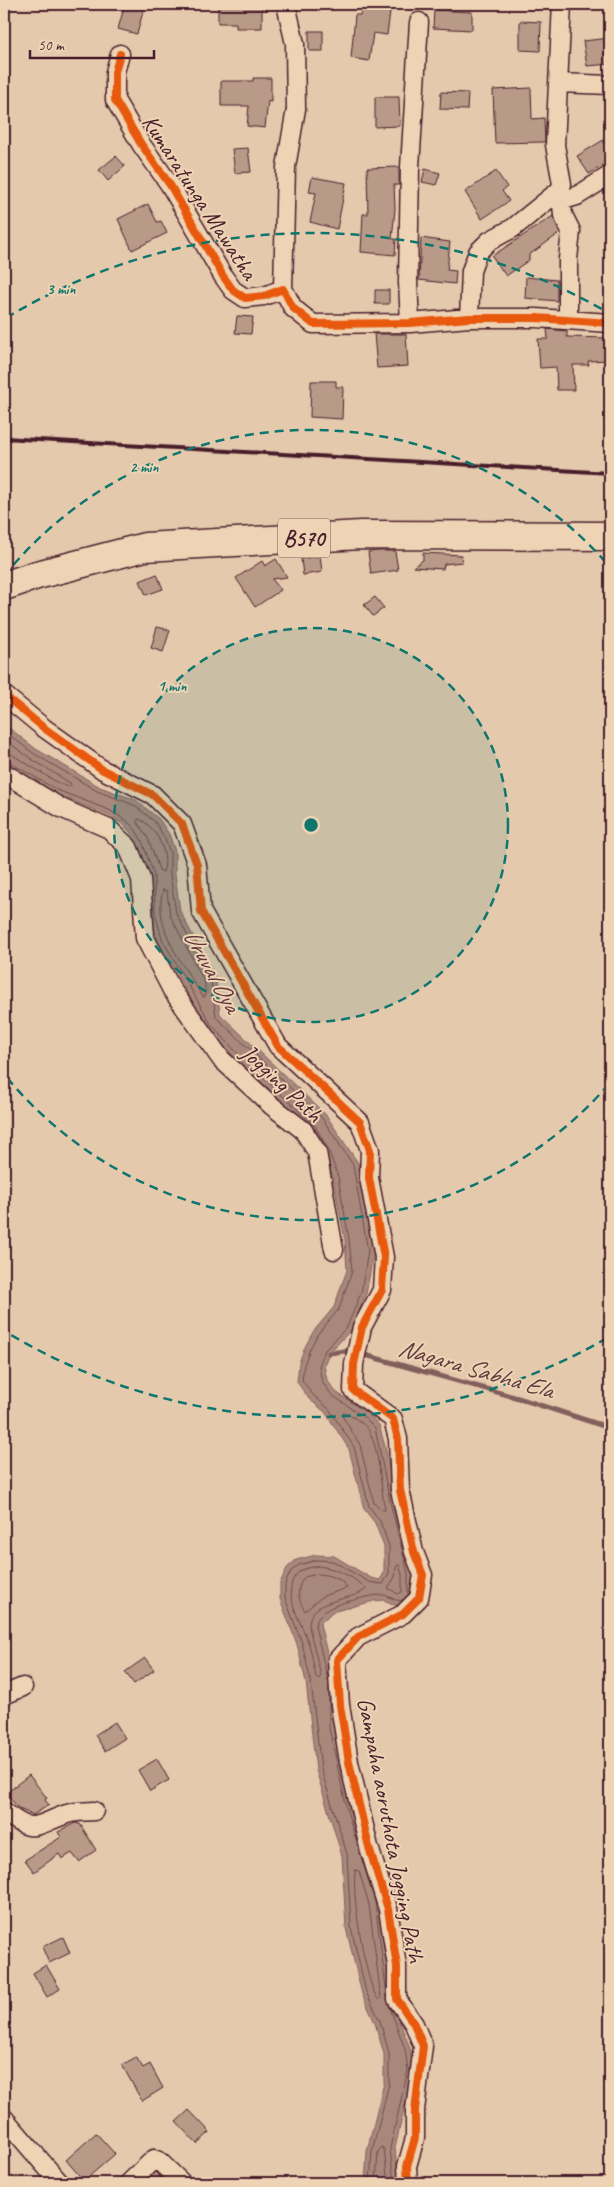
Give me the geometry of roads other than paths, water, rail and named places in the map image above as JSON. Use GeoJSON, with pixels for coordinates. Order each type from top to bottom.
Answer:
{"type":"FeatureCollection","features":[{"type":"Feature","properties":{"kind":"main road","name":"B570"},"geometry":{"type":"LineString","coordinates":[[4,586],[37,575],[145,547],[361,535],[610,536]]}},
{"type":"Feature","properties":{"kind":"street"},"geometry":{"type":"LineString","coordinates":[[282,289],[286,167],[296,109],[295,44],[286,4]]}},
{"type":"Feature","properties":{"kind":"street"},"geometry":{"type":"LineString","coordinates":[[469,318],[471,271],[478,252],[489,241],[513,228],[560,190],[562,184],[555,145],[562,4]]}},
{"type":"Feature","properties":{"kind":"street"},"geometry":{"type":"LineString","coordinates":[[410,323],[408,282],[410,167],[419,22]]}},
{"type":"Feature","properties":{"kind":"street","name":"Kumaratunga Mawatha"},"geometry":{"type":"LineString","coordinates":[[120,54],[115,72],[116,100],[141,144],[170,185],[232,290],[245,298],[264,296],[282,289],[293,308],[313,324],[410,323],[469,318],[568,320],[610,323]]}},
{"type":"Feature","properties":{"kind":"street"},"geometry":{"type":"LineString","coordinates":[[558,83],[610,85]]}},
{"type":"Feature","properties":{"kind":"street"},"geometry":{"type":"LineString","coordinates":[[568,320],[568,259],[571,231],[563,215],[562,204],[564,200],[576,196],[610,175]]}},
{"type":"Feature","properties":{"kind":"street","name":"Gampaha aoruthota Jogging Path"},"geometry":{"type":"LineString","coordinates":[[4,695],[44,728],[103,770],[153,795],[182,824],[197,865],[201,911],[268,1030],[278,1046],[360,1122],[370,1150],[369,1178],[384,1257],[382,1290],[367,1315],[358,1345],[354,1364],[353,1390],[393,1419],[398,1439],[400,1490],[414,1552],[423,1575],[419,1598],[403,1614],[358,1636],[337,1660],[340,1705],[349,1762],[369,1847],[388,1910],[396,1966],[397,1998],[414,2024],[423,2046],[415,2110],[415,2138],[407,2166],[408,2183]]}},
{"type":"Feature","properties":{"kind":"street","name":"Jogging Path"},"geometry":{"type":"LineString","coordinates":[[4,773],[61,808],[109,828],[128,847],[141,879],[145,938],[172,990],[221,1059],[272,1106],[303,1130],[317,1152],[334,1250]]}},
{"type":"Feature","properties":{"kind":"street"},"geometry":{"type":"LineString","coordinates":[[4,1695],[23,1687]]}},
{"type":"Feature","properties":{"kind":"street"},"geometry":{"type":"LineString","coordinates":[[4,1811],[19,1824],[36,1827],[69,1813],[94,1811]]}},
{"type":"Feature","properties":{"kind":"street"},"geometry":{"type":"LineString","coordinates":[[4,2118],[60,2183]]}},
{"type":"Feature","properties":{"kind":"street"},"geometry":{"type":"LineString","coordinates":[[129,2183],[154,2159],[159,2161],[182,2183]]}},
{"type":"Feature","properties":{"kind":"water"},"geometry":{"type":"Polygon","coordinates":[[[4,724],[36,749],[100,787],[136,800],[159,819],[169,834],[175,851],[175,874],[180,911],[216,980],[220,1014],[326,1115],[358,1163],[374,1250],[366,1294],[351,1330],[329,1353],[324,1365],[327,1380],[336,1392],[367,1413],[379,1425],[386,1450],[395,1501],[414,1572],[414,1594],[407,1604],[397,1606],[384,1600],[374,1601],[332,1612],[320,1624],[334,1682],[334,1727],[353,1813],[380,1901],[390,1989],[397,2016],[410,2048],[413,2070],[395,2148],[399,2183],[365,2183],[367,2151],[384,2083],[384,2054],[375,2023],[362,1994],[346,1928],[342,1856],[316,1770],[306,1682],[297,1644],[280,1599],[280,1583],[287,1568],[296,1560],[316,1555],[334,1556],[371,1578],[380,1580],[384,1573],[384,1547],[375,1523],[364,1509],[349,1449],[325,1412],[309,1399],[297,1382],[299,1363],[304,1349],[313,1332],[334,1307],[347,1270],[345,1240],[333,1178],[324,1152],[311,1130],[236,1059],[207,1028],[158,941],[150,913],[149,876],[131,833],[123,824],[107,815],[55,794],[4,762],[4,724]]]}},
{"type":"Feature","properties":{"kind":"waterway","name":"Nagara Sabha Ela"},"geometry":{"type":"LineString","coordinates":[[329,1353],[345,1351],[365,1355],[518,1398],[610,1428]]}},
{"type":"Feature","properties":{"kind":"railway"},"geometry":{"type":"LineString","coordinates":[[4,438],[610,473]]}},
{"type":"Feature","properties":{"kind":"water label","name":"Uruval Oya"},"geometry":{"type":"Point","coordinates":[213,970]}}]}
